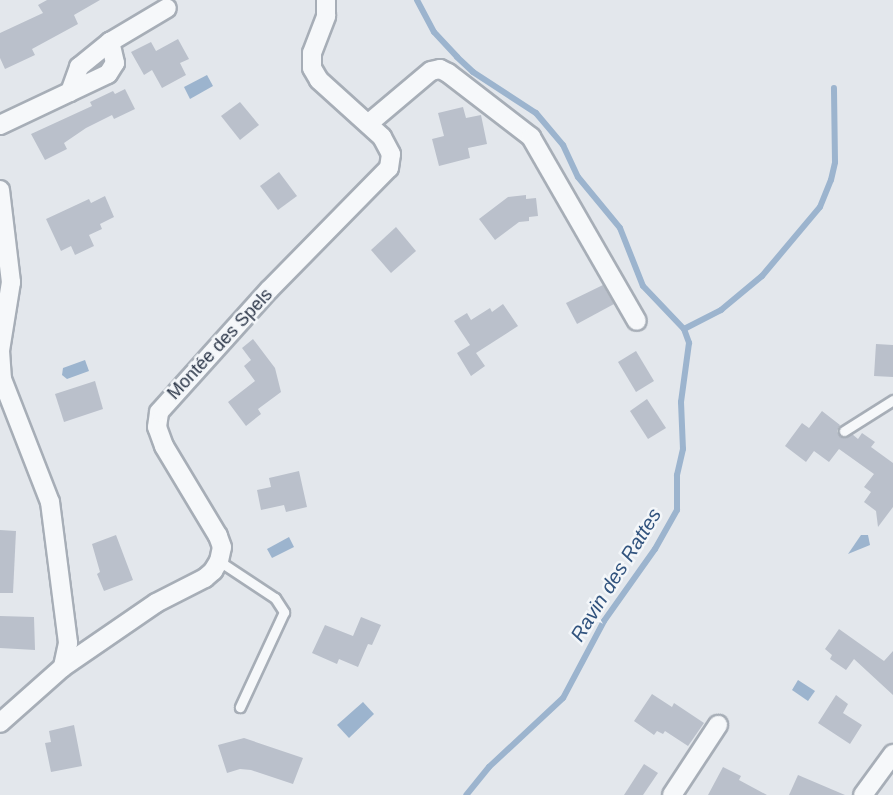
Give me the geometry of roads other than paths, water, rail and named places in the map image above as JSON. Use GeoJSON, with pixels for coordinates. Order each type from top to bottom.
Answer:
{"type":"FeatureCollection","features":[{"type":"Feature","properties":{"kind":"street","name":"Montée des Spels"},"geometry":{"type":"LineString","coordinates":[[219,561],[222,548],[218,536],[164,446],[157,427],[159,412],[269,290],[386,173],[391,160],[389,146],[368,123],[319,80],[312,68],[312,53],[326,16],[326,0]]}},
{"type":"Feature","properties":{"kind":"street"},"geometry":{"type":"LineString","coordinates":[[0,125],[113,69],[115,63],[110,42],[167,8]]}},
{"type":"Feature","properties":{"kind":"street"},"geometry":{"type":"LineString","coordinates":[[368,123],[431,71],[443,70],[456,79],[531,137],[637,321]]}},
{"type":"Feature","properties":{"kind":"street"},"geometry":{"type":"LineString","coordinates":[[0,190],[11,282],[0,351],[2,379],[50,502],[68,643],[63,667]]}},
{"type":"Feature","properties":{"kind":"street"},"geometry":{"type":"LineString","coordinates":[[0,723],[63,667],[156,603],[205,578],[219,561]]}},
{"type":"Feature","properties":{"kind":"street"},"geometry":{"type":"LineString","coordinates":[[672,795],[718,725]]}},
{"type":"Feature","properties":{"kind":"street"},"geometry":{"type":"LineString","coordinates":[[863,795],[893,754]]}},
{"type":"Feature","properties":{"kind":"lane"},"geometry":{"type":"LineString","coordinates":[[844,431],[893,400]]}},
{"type":"Feature","properties":{"kind":"lane"},"geometry":{"type":"LineString","coordinates":[[219,561],[275,598],[284,612],[240,707]]}},
{"type":"Feature","properties":{"kind":"water"},"geometry":{"type":"Polygon","coordinates":[[[207,75],[213,86],[190,99],[184,87],[207,75]]]}},
{"type":"Feature","properties":{"kind":"water"},"geometry":{"type":"Polygon","coordinates":[[[85,360],[89,371],[67,379],[62,375],[63,368],[85,360]]]}},
{"type":"Feature","properties":{"kind":"water"},"geometry":{"type":"Polygon","coordinates":[[[861,535],[868,535],[870,545],[848,554],[861,535]]]}},
{"type":"Feature","properties":{"kind":"water"},"geometry":{"type":"Polygon","coordinates":[[[289,537],[294,547],[272,558],[267,549],[289,537]]]}},
{"type":"Feature","properties":{"kind":"water"},"geometry":{"type":"Polygon","coordinates":[[[798,680],[815,691],[808,701],[792,690],[798,680]]]}},
{"type":"Feature","properties":{"kind":"water"},"geometry":{"type":"Polygon","coordinates":[[[363,702],[374,714],[349,738],[337,725],[363,702]]]}},
{"type":"Feature","properties":{"kind":"waterway","name":"Ravin des Rattes"},"geometry":{"type":"LineString","coordinates":[[417,0],[434,32],[457,57],[473,72],[536,113],[563,145],[578,177],[620,228],[643,286],[684,329],[689,343],[681,402],[683,449],[677,475],[677,510],[655,549],[604,621],[563,698],[489,767],[466,795]]}},
{"type":"Feature","properties":{"kind":"waterway"},"geometry":{"type":"LineString","coordinates":[[684,329],[721,310],[762,276],[820,207],[831,180],[835,162],[834,88]]}}]}
